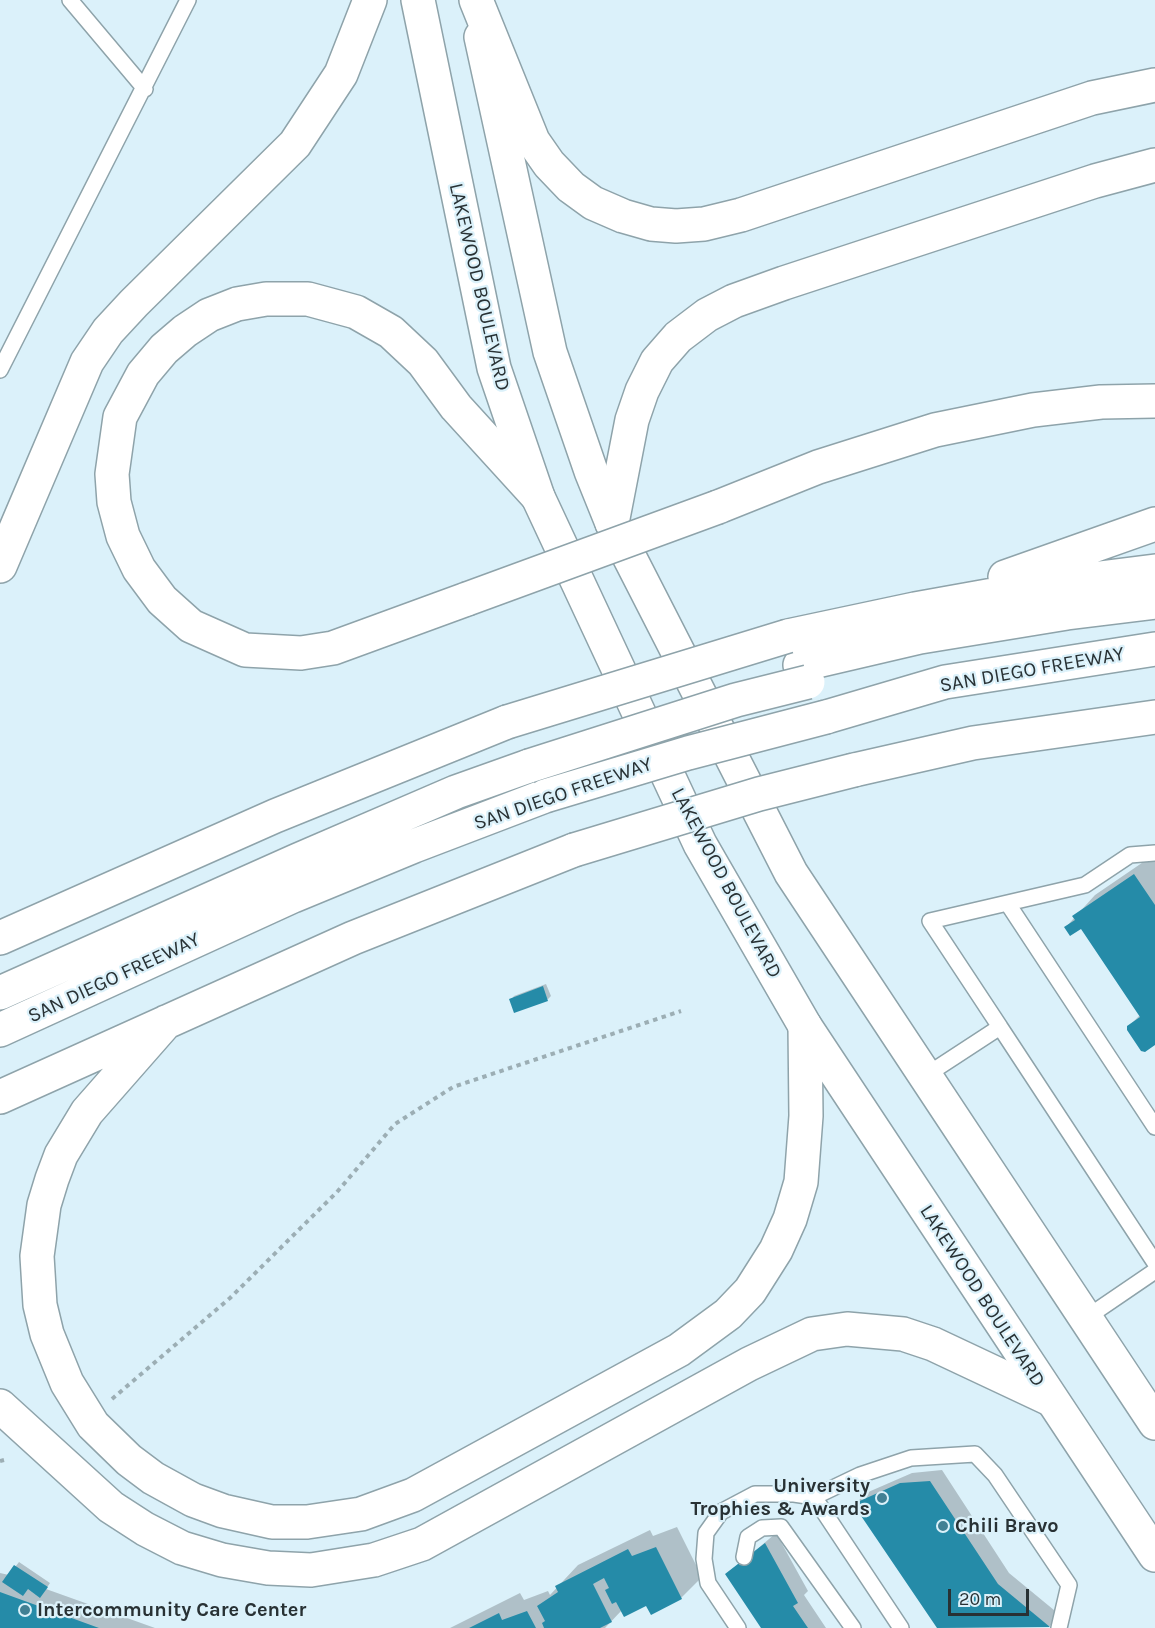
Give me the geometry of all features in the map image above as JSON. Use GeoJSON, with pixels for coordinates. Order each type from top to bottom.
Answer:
{"type":"FeatureCollection","features":[{"type":"Feature","properties":{"kind":"main road"},"geometry":{"type":"LineString","coordinates":[[0,566],[87,362],[108,331],[134,303],[295,144],[341,74],[370,0]]}},
{"type":"Feature","properties":{"kind":"main road","name":"LAKEWOOD BOULEVARD"},"geometry":{"type":"LineString","coordinates":[[418,0],[494,368],[538,497],[700,844],[805,1026],[1155,1555]]}},
{"type":"Feature","properties":{"kind":"main road"},"geometry":{"type":"LineString","coordinates":[[475,0],[533,141],[549,164],[571,187],[593,203],[623,216],[651,224],[676,226],[704,224],[741,215],[1092,98],[1155,85]]}},
{"type":"Feature","properties":{"kind":"main road"},"geometry":{"type":"LineString","coordinates":[[475,0],[550,352],[591,471],[612,523],[792,873],[1154,1418]]}},
{"type":"Feature","properties":{"kind":"main road"},"geometry":{"type":"LineString","coordinates":[[612,523],[632,420],[642,390],[657,361],[678,337],[707,315],[734,301],[784,283],[1095,182],[1155,165]]}},
{"type":"Feature","properties":{"kind":"main road"},"geometry":{"type":"LineString","coordinates":[[538,497],[456,407],[423,362],[392,332],[356,312],[308,299],[266,299],[237,304],[209,315],[164,349],[142,374],[120,417],[112,474],[114,502],[123,536],[139,569],[162,600],[191,626],[245,650],[301,653],[333,648],[718,507],[818,467],[935,430],[1045,409],[1101,402],[1155,401]]}},
{"type":"Feature","properties":{"kind":"main road"},"geometry":{"type":"LineString","coordinates":[[0,971],[287,841],[519,745],[736,700],[799,661],[915,609],[1155,524]]}},
{"type":"Feature","properties":{"kind":"main road"},"geometry":{"type":"LineString","coordinates":[[915,609],[1060,583],[1155,572]]}},
{"type":"Feature","properties":{"kind":"main road"},"geometry":{"type":"LineString","coordinates":[[0,938],[275,816],[799,661],[920,637],[1067,613],[1155,602]]}},
{"type":"Feature","properties":{"kind":"main road"},"geometry":{"type":"LineString","coordinates":[[799,661],[944,652],[1094,627],[1155,621]]}},
{"type":"Feature","properties":{"kind":"main road","name":"SAN DIEGO FREEWAY"},"geometry":{"type":"LineString","coordinates":[[0,1030],[292,896],[545,796],[688,753],[826,717],[945,682],[1155,650]]}},
{"type":"Feature","properties":{"kind":"main road"},"geometry":{"type":"LineString","coordinates":[[0,1097],[353,938],[574,850],[759,794],[854,770],[972,743],[1155,717]]}},
{"type":"Feature","properties":{"kind":"main road"},"geometry":{"type":"LineString","coordinates":[[0,993],[456,792],[519,745]]}},
{"type":"Feature","properties":{"kind":"main road"},"geometry":{"type":"LineString","coordinates":[[166,1022],[87,1112],[73,1133],[55,1171],[44,1205],[37,1256],[40,1305],[47,1334],[67,1383],[93,1425],[145,1472],[193,1500],[223,1511],[272,1522],[307,1522],[361,1514],[413,1495],[680,1350],[728,1314],[750,1291],[776,1250],[790,1219],[801,1182],[806,1116],[805,1026]]}},
{"type":"Feature","properties":{"kind":"main road"},"geometry":{"type":"LineString","coordinates":[[0,1406],[111,1507],[145,1529],[182,1548],[222,1560],[268,1568],[311,1570],[374,1560],[422,1544],[749,1364],[812,1334],[847,1329],[903,1335],[942,1348],[1050,1399]]}},
{"type":"Feature","properties":{"kind":"lane"},"geometry":{"type":"LineString","coordinates":[[70,0],[145,89]]}},
{"type":"Feature","properties":{"kind":"lane"},"geometry":{"type":"LineString","coordinates":[[0,370],[145,89],[188,0]]}},
{"type":"Feature","properties":{"kind":"lane"},"geometry":{"type":"LineString","coordinates":[[1155,853],[1130,855],[1085,885],[930,921],[1155,1263]]}},
{"type":"Feature","properties":{"kind":"lane"},"geometry":{"type":"LineString","coordinates":[[1008,904],[1155,1127]]}},
{"type":"Feature","properties":{"kind":"lane"},"geometry":{"type":"LineString","coordinates":[[925,1076],[1000,1027]]}},
{"type":"Feature","properties":{"kind":"lane"},"geometry":{"type":"LineString","coordinates":[[1086,1318],[1155,1271]]}},
{"type":"Feature","properties":{"kind":"lane"},"geometry":{"type":"LineString","coordinates":[[738,1628],[708,1583],[704,1559],[706,1533],[721,1512],[755,1494],[794,1494],[814,1497],[860,1475],[911,1458],[975,1454],[995,1475],[1069,1585],[1059,1628]]}},
{"type":"Feature","properties":{"kind":"lane"},"geometry":{"type":"LineString","coordinates":[[814,1497],[901,1628]]}},
{"type":"Feature","properties":{"kind":"lane"},"geometry":{"type":"LineString","coordinates":[[744,1557],[748,1537],[762,1528],[781,1527],[853,1628]]}},
{"type":"Feature","properties":{"kind":"path"},"geometry":{"type":"LineString","coordinates":[[107,1403],[230,1299],[337,1192],[395,1124],[453,1087],[681,1011]]}},
{"type":"Feature","properties":{"kind":"building"},"geometry":{"type":"Polygon","coordinates":[[[1134,874],[1155,905],[1155,1045],[1145,1052],[1141,1051],[1127,1030],[1127,1026],[1140,1017],[1081,929],[1070,936],[1064,927],[1075,920],[1072,916],[1134,874]]]}},
{"type":"Feature","properties":{"kind":"building"},"geometry":{"type":"Polygon","coordinates":[[[543,986],[548,1001],[514,1013],[509,999],[543,986]]]}},
{"type":"Feature","properties":{"kind":"building"},"geometry":{"type":"Polygon","coordinates":[[[930,1481],[998,1584],[1050,1627],[937,1628],[853,1504],[900,1483],[930,1481]]]}},
{"type":"Feature","properties":{"kind":"building"},"geometry":{"type":"Polygon","coordinates":[[[765,1543],[798,1603],[793,1606],[808,1628],[761,1628],[725,1574],[765,1543]]]}},
{"type":"Feature","properties":{"kind":"building"},"geometry":{"type":"Polygon","coordinates":[[[656,1547],[682,1599],[651,1615],[646,1606],[624,1617],[616,1602],[612,1604],[605,1590],[609,1588],[604,1578],[593,1584],[612,1622],[600,1628],[544,1628],[542,1623],[545,1621],[537,1606],[558,1592],[555,1586],[628,1549],[632,1556],[656,1547]]]}},
{"type":"Feature","properties":{"kind":"building"},"geometry":{"type":"Polygon","coordinates":[[[14,1565],[48,1587],[40,1598],[28,1589],[23,1596],[2,1582],[14,1565]]]}},
{"type":"Feature","properties":{"kind":"building","name":"Intercommunity Care Center"},"geometry":{"type":"Polygon","coordinates":[[[0,1592],[99,1628],[0,1628],[0,1592]]]}},
{"type":"Feature","properties":{"kind":"building"},"geometry":{"type":"Polygon","coordinates":[[[527,1611],[536,1628],[469,1628],[499,1613],[502,1620],[527,1611]]]}},
{"type":"Feature","properties":{"kind":"place","name":"University Trophies & Awards"},"geometry":{"type":"Point","coordinates":[882,1498]}},
{"type":"Feature","properties":{"kind":"place","name":"Chili Bravo"},"geometry":{"type":"Point","coordinates":[943,1526]}},
{"type":"Feature","properties":{"kind":"place","name":"Intercommunity Care Center"},"geometry":{"type":"Point","coordinates":[25,1610]}}]}
